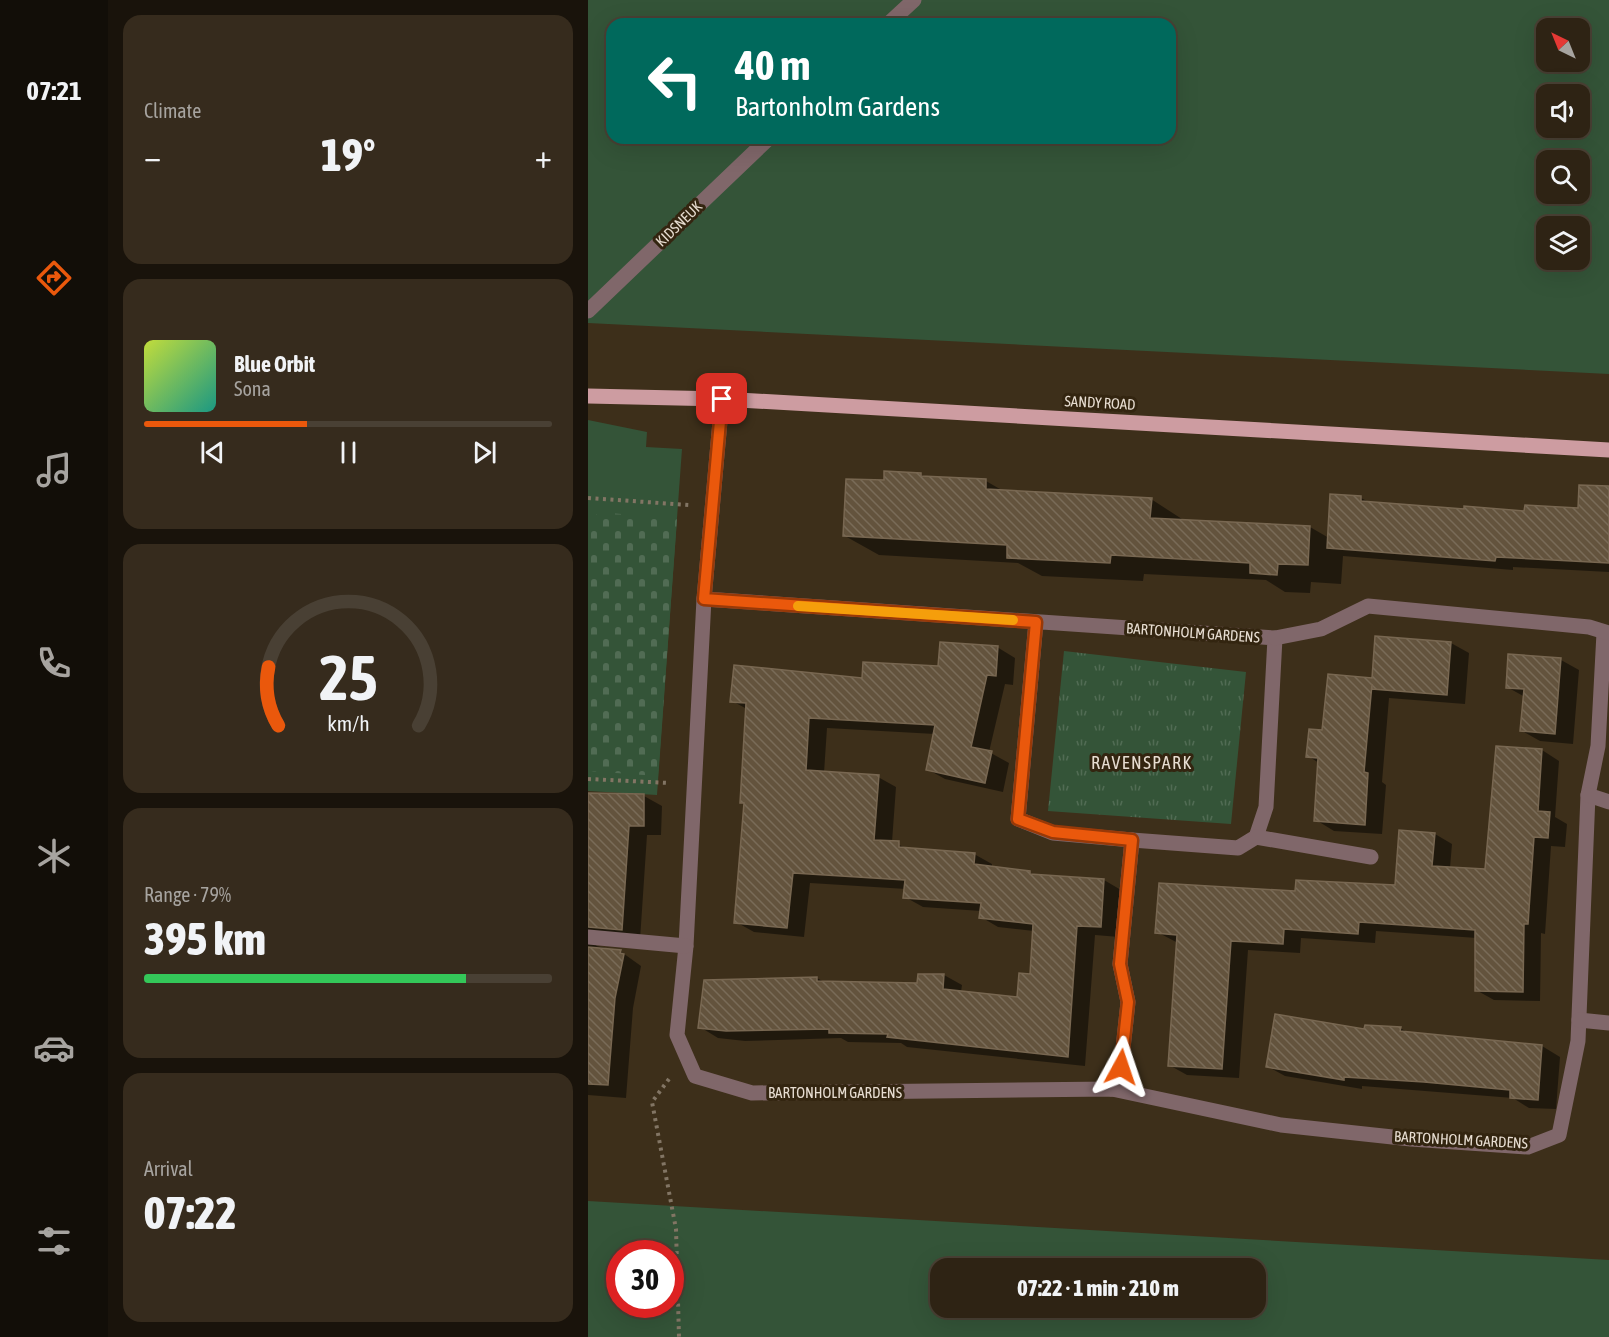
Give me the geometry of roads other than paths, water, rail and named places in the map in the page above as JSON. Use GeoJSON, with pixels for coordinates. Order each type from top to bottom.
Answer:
{"type":"FeatureCollection","features":[{"type":"Feature","properties":{"kind":"main road","name":"SANDY ROAD"},"geometry":{"type":"LineString","coordinates":[[588,396],[722,399],[1609,450]]}},
{"type":"Feature","properties":{"kind":"street"},"geometry":{"type":"LineString","coordinates":[[894,18],[914,0]]}},
{"type":"Feature","properties":{"kind":"street","name":"KIDSNEUK"},"geometry":{"type":"LineString","coordinates":[[588,311],[763,144]]}},
{"type":"Feature","properties":{"kind":"street","name":"BARTONHOLM GARDENS"},"geometry":{"type":"LineString","coordinates":[[722,399],[704,599],[686,946],[677,1035],[696,1076],[753,1093],[1112,1089],[1281,1125],[1411,1139],[1528,1147],[1558,1135],[1578,1041],[1588,795],[1599,746],[1606,633]]}},
{"type":"Feature","properties":{"kind":"street","name":"BARTONHOLM GARDENS"},"geometry":{"type":"LineString","coordinates":[[704,599],[1275,638],[1266,807],[1256,837]]}},
{"type":"Feature","properties":{"kind":"street"},"geometry":{"type":"LineString","coordinates":[[1275,638],[1320,629],[1368,606],[1589,627],[1606,633]]}},
{"type":"Feature","properties":{"kind":"street"},"geometry":{"type":"LineString","coordinates":[[1036,622],[1018,819],[1053,832],[1238,848],[1256,837],[1371,857]]}},
{"type":"Feature","properties":{"kind":"street"},"geometry":{"type":"LineString","coordinates":[[1588,795],[1609,802]]}},
{"type":"Feature","properties":{"kind":"street"},"geometry":{"type":"LineString","coordinates":[[1112,1089],[1121,1067],[1128,1002],[1120,964],[1132,840]]}},
{"type":"Feature","properties":{"kind":"street"},"geometry":{"type":"LineString","coordinates":[[588,937],[686,946]]}},
{"type":"Feature","properties":{"kind":"street"},"geometry":{"type":"LineString","coordinates":[[1579,1020],[1609,1023]]}},
{"type":"Feature","properties":{"kind":"district","name":"RAVENSPARK"},"geometry":{"type":"Point","coordinates":[1142,763]}}]}
